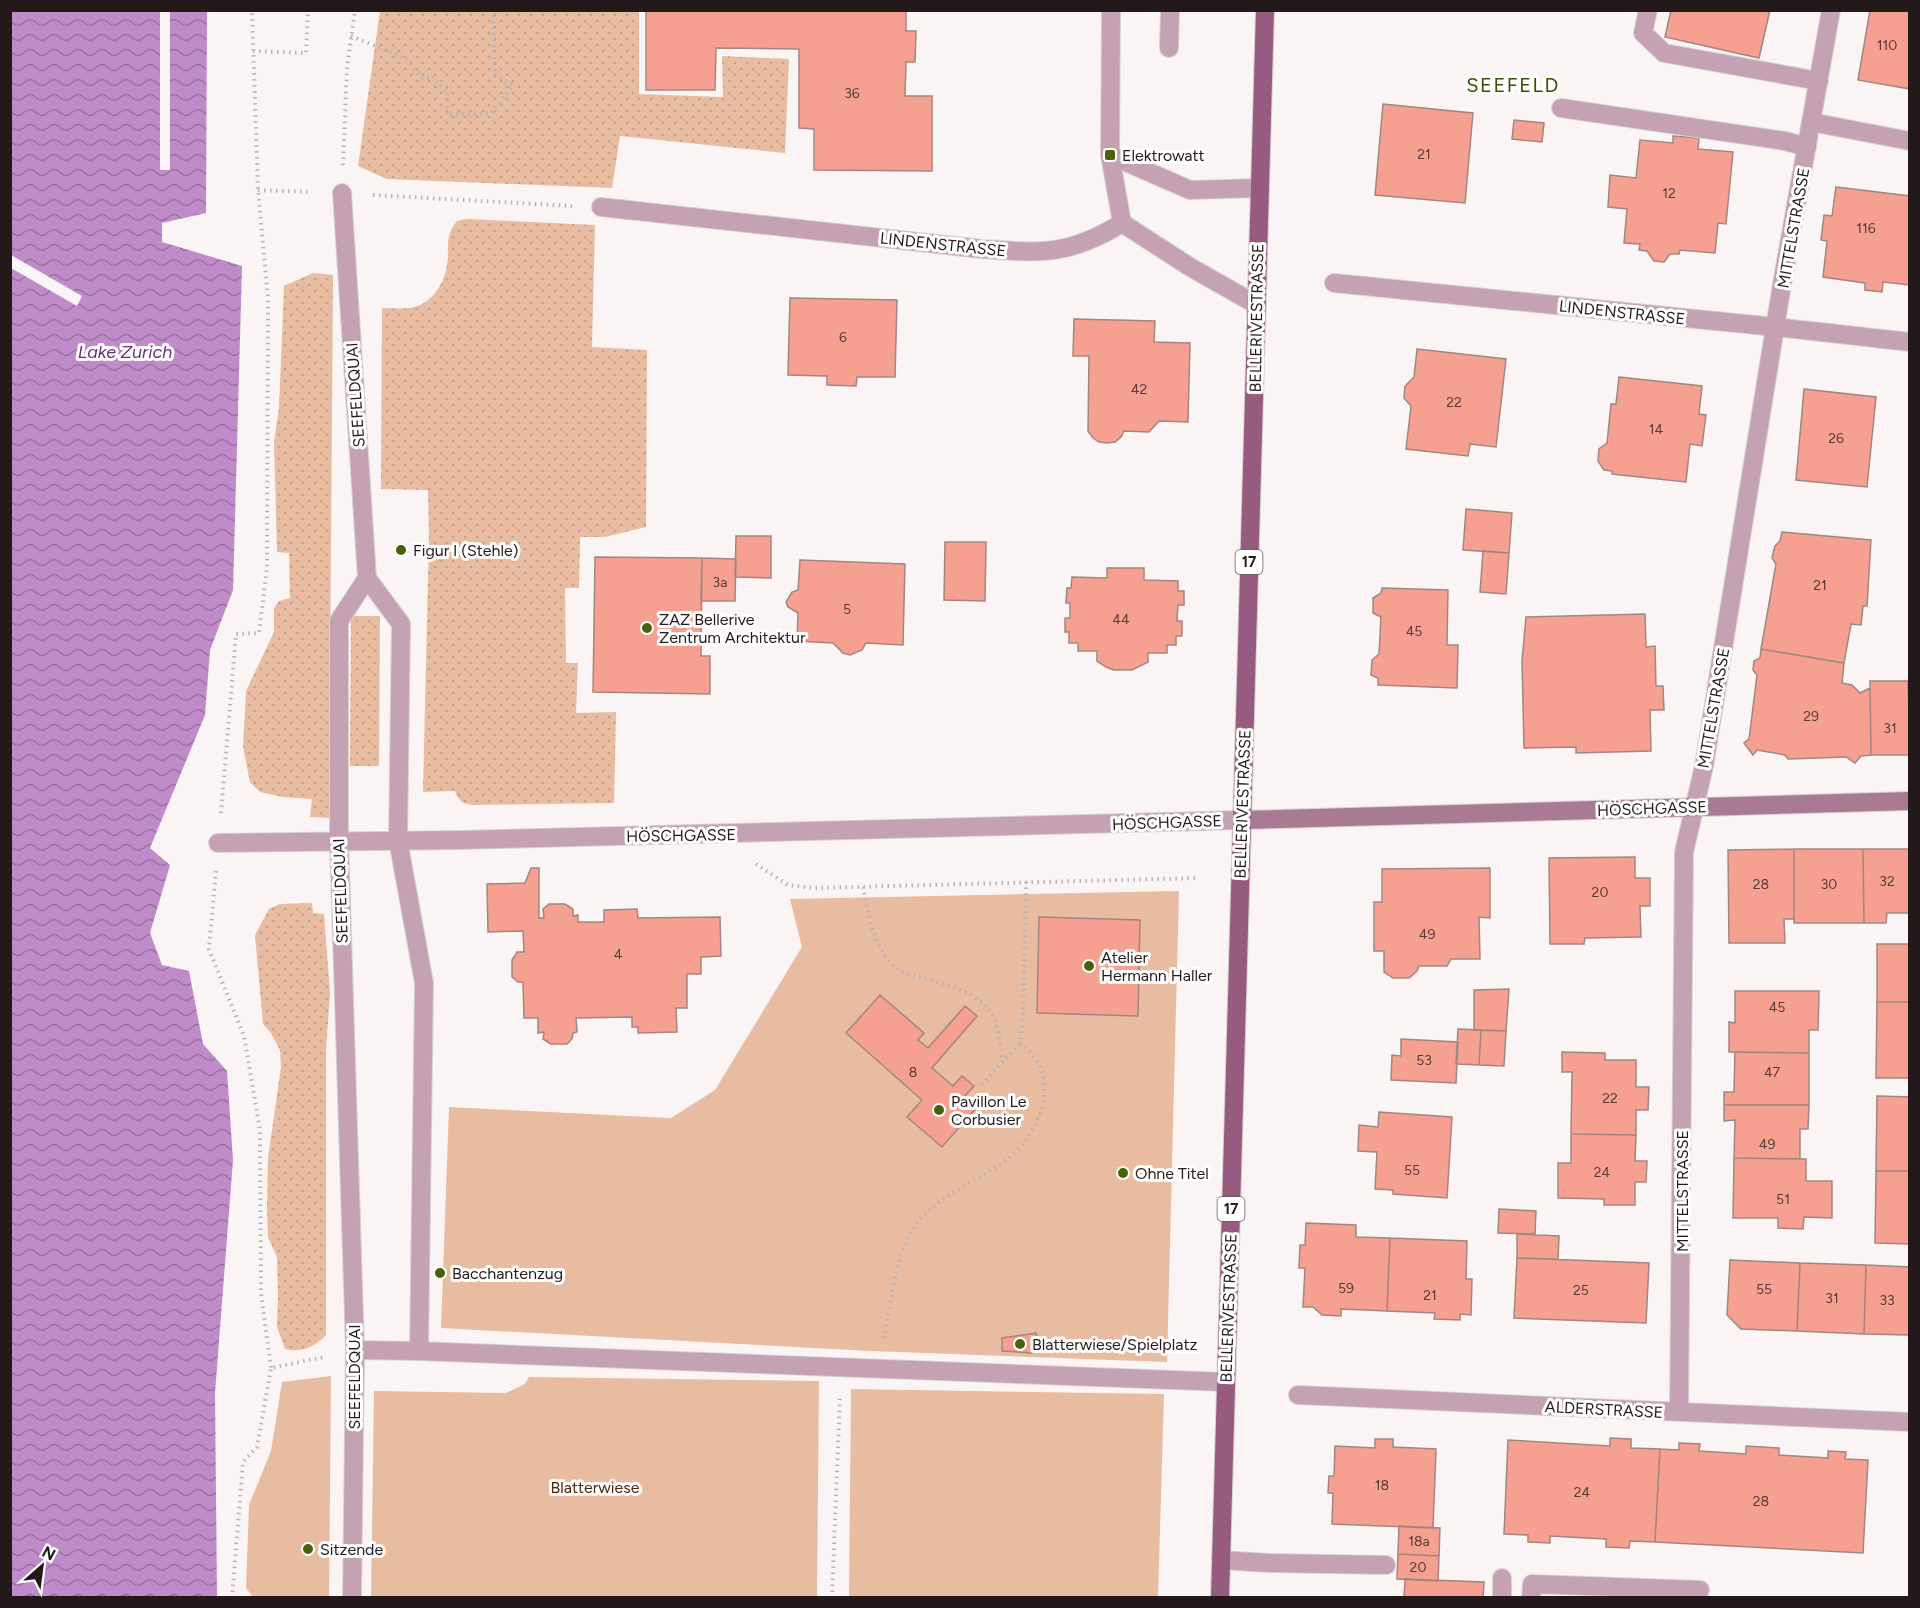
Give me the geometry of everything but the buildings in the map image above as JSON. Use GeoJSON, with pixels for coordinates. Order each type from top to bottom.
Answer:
{"type":"FeatureCollection","features":[{"type":"Feature","properties":{"kind":"main road","name":"BELLERIVESTRASSE"},"geometry":{"type":"LineString","coordinates":[[1220,1598],[1265,10]]}},
{"type":"Feature","properties":{"kind":"main road","name":"HÖSCHGASSE"},"geometry":{"type":"LineString","coordinates":[[1242,820],[1910,801]]}},
{"type":"Feature","properties":{"kind":"street"},"geometry":{"type":"LineString","coordinates":[[1111,10],[1110,155],[1122,223],[1190,267],[1257,305]]}},
{"type":"Feature","properties":{"kind":"street"},"geometry":{"type":"LineString","coordinates":[[1169,48],[1170,10]]}},
{"type":"Feature","properties":{"kind":"street"},"geometry":{"type":"LineString","coordinates":[[1648,10],[1643,33],[1664,53],[1819,81]]}},
{"type":"Feature","properties":{"kind":"street","name":"MITTELSTRASSE"},"geometry":{"type":"LineString","coordinates":[[1679,1412],[1684,852],[1704,766],[1831,10]]}},
{"type":"Feature","properties":{"kind":"street"},"geometry":{"type":"LineString","coordinates":[[1561,108],[1785,141],[1807,147]]}},
{"type":"Feature","properties":{"kind":"street"},"geometry":{"type":"LineString","coordinates":[[1811,122],[1910,141]]}},
{"type":"Feature","properties":{"kind":"street"},"geometry":{"type":"LineString","coordinates":[[1110,155],[1190,190],[1260,188]]}},
{"type":"Feature","properties":{"kind":"street","name":"SEEFELDQUAI"},"geometry":{"type":"LineString","coordinates":[[342,193],[367,578],[339,621],[339,840],[355,1350],[352,1598]]}},
{"type":"Feature","properties":{"kind":"street","name":"LINDENSTRASSE"},"geometry":{"type":"LineString","coordinates":[[601,207],[982,249],[1041,253],[1066,249],[1090,241],[1122,223]]}},
{"type":"Feature","properties":{"kind":"street","name":"LINDENSTRASSE"},"geometry":{"type":"LineString","coordinates":[[1334,283],[1910,342]]}},
{"type":"Feature","properties":{"kind":"street"},"geometry":{"type":"LineString","coordinates":[[367,578],[401,624],[398,840],[424,983],[419,1351]]}},
{"type":"Feature","properties":{"kind":"street","name":"HÖSCHGASSE"},"geometry":{"type":"LineString","coordinates":[[218,843],[460,840],[1242,820]]}},
{"type":"Feature","properties":{"kind":"street"},"geometry":{"type":"LineString","coordinates":[[355,1350],[1226,1382]]}},
{"type":"Feature","properties":{"kind":"street","name":"ALDERSTRASSE"},"geometry":{"type":"LineString","coordinates":[[1298,1395],[1910,1422]]}},
{"type":"Feature","properties":{"kind":"street"},"geometry":{"type":"LineString","coordinates":[[1221,1560],[1386,1565]]}},
{"type":"Feature","properties":{"kind":"street"},"geometry":{"type":"LineString","coordinates":[[1502,1578],[1502,1598]]}},
{"type":"Feature","properties":{"kind":"street"},"geometry":{"type":"LineString","coordinates":[[1532,1598],[1532,1584],[1700,1590]]}},
{"type":"Feature","properties":{"kind":"path"},"geometry":{"type":"LineString","coordinates":[[232,1598],[243,1462],[257,1447],[271,1368],[261,1293],[260,1130],[244,1036],[209,949],[236,634],[259,633],[267,568],[268,299],[258,190],[252,10]]}},
{"type":"Feature","properties":{"kind":"path"},"geometry":{"type":"LineString","coordinates":[[253,51],[306,53],[308,10]]}},
{"type":"Feature","properties":{"kind":"path"},"geometry":{"type":"LineString","coordinates":[[342,193],[347,68],[355,10]]}},
{"type":"Feature","properties":{"kind":"path"},"geometry":{"type":"LineString","coordinates":[[351,36],[405,58],[423,79],[432,76],[448,93],[447,115],[492,112],[513,84],[495,76],[493,10]]}},
{"type":"Feature","properties":{"kind":"path"},"geometry":{"type":"LineString","coordinates":[[258,190],[601,207]]}},
{"type":"Feature","properties":{"kind":"path"},"geometry":{"type":"LineString","coordinates":[[756,864],[788,885],[815,888],[1196,878]]}},
{"type":"Feature","properties":{"kind":"path"},"geometry":{"type":"LineString","coordinates":[[982,1085],[1020,1043],[1023,1020],[1026,882]]}},
{"type":"Feature","properties":{"kind":"path"},"geometry":{"type":"LineString","coordinates":[[863,886],[870,921],[883,954],[892,966],[903,972],[976,997],[988,1009],[995,1023],[1003,1061]]}},
{"type":"Feature","properties":{"kind":"path"},"geometry":{"type":"LineString","coordinates":[[881,1370],[882,1352],[900,1256],[914,1227],[938,1204],[1005,1162],[1031,1133],[1040,1115],[1044,1098],[1043,1073],[1033,1053],[1020,1043]]}},
{"type":"Feature","properties":{"kind":"path"},"geometry":{"type":"LineString","coordinates":[[271,1368],[355,1350]]}},
{"type":"Feature","properties":{"kind":"path"},"geometry":{"type":"LineString","coordinates":[[832,1598],[842,1368]]}},
{"type":"Feature","properties":{"kind":"green space"},"geometry":{"type":"Polygon","coordinates":[[[380,11],[639,11],[639,94],[723,97],[722,56],[789,59],[785,153],[620,136],[612,188],[387,179],[358,166],[380,11]]]}},
{"type":"Feature","properties":{"kind":"green space"},"geometry":{"type":"Polygon","coordinates":[[[466,219],[595,225],[592,347],[647,350],[646,527],[605,537],[580,537],[579,588],[565,588],[566,663],[578,663],[576,713],[616,712],[614,803],[473,805],[461,801],[455,791],[423,792],[428,490],[381,489],[382,308],[410,308],[424,303],[435,293],[440,287],[445,272],[450,232],[457,221],[466,219]]]}},
{"type":"Feature","properties":{"kind":"green space"},"geometry":{"type":"Polygon","coordinates":[[[313,273],[333,275],[329,818],[310,817],[312,799],[283,797],[260,792],[250,782],[243,747],[246,691],[274,632],[274,608],[279,601],[290,598],[289,553],[277,552],[274,442],[279,408],[284,286],[313,273]]]}},
{"type":"Feature","properties":{"kind":"green space"},"geometry":{"type":"Polygon","coordinates":[[[351,616],[380,616],[379,766],[350,766],[351,616]]]}},
{"type":"Feature","properties":{"kind":"green space"},"geometry":{"type":"Polygon","coordinates":[[[1179,891],[1167,1362],[871,1351],[441,1328],[449,1107],[671,1118],[715,1090],[802,947],[790,899],[1179,891]]]}},
{"type":"Feature","properties":{"kind":"green space"},"geometry":{"type":"Polygon","coordinates":[[[312,903],[313,913],[324,914],[330,993],[326,1049],[326,1335],[307,1348],[291,1350],[285,1349],[277,1327],[277,1257],[268,1237],[268,1158],[281,1067],[280,1050],[263,1024],[255,935],[269,909],[280,904],[312,903]]]}},
{"type":"Feature","properties":{"kind":"green space"},"geometry":{"type":"Polygon","coordinates":[[[331,1376],[329,1597],[253,1597],[246,1588],[249,1505],[271,1451],[282,1382],[331,1376]]]}},
{"type":"Feature","properties":{"kind":"green space","name":"Blatterwiese"},"geometry":{"type":"Polygon","coordinates":[[[529,1377],[819,1381],[817,1597],[371,1597],[374,1391],[506,1393],[525,1384],[529,1377]]]}},
{"type":"Feature","properties":{"kind":"green space"},"geometry":{"type":"Polygon","coordinates":[[[851,1389],[1164,1394],[1158,1597],[849,1597],[851,1389]]]}},
{"type":"Feature","properties":{"kind":"water","name":"Lake Zurich"},"geometry":{"type":"Polygon","coordinates":[[[11,11],[207,11],[206,213],[162,223],[162,242],[242,266],[233,590],[210,650],[205,715],[150,848],[170,865],[150,933],[162,965],[189,971],[203,1044],[227,1071],[233,1160],[215,1393],[217,1597],[11,1598],[11,11]]]}},
{"type":"Feature","properties":{"kind":"pier"},"geometry":{"type":"Polygon","coordinates":[[[160,11],[170,11],[170,170],[160,170],[160,11]]]}},
{"type":"Feature","properties":{"kind":"pier"},"geometry":{"type":"Polygon","coordinates":[[[11,255],[82,296],[77,306],[11,268],[11,255]]]}},
{"type":"Feature","properties":{"kind":"place","name":"Elektrowatt"},"geometry":{"type":"Point","coordinates":[1110,155]}},
{"type":"Feature","properties":{"kind":"place","name":"Figur I (Stehle)"},"geometry":{"type":"Point","coordinates":[401,550]}},
{"type":"Feature","properties":{"kind":"place","name":"ZAZ Bellerive Zentrum Architektur"},"geometry":{"type":"Point","coordinates":[647,628]}},
{"type":"Feature","properties":{"kind":"place","name":"Atelier Hermann Haller"},"geometry":{"type":"Point","coordinates":[1089,966]}},
{"type":"Feature","properties":{"kind":"place","name":"Pavillon Le Corbusier"},"geometry":{"type":"Point","coordinates":[939,1110]}},
{"type":"Feature","properties":{"kind":"place","name":"Ohne Titel"},"geometry":{"type":"Point","coordinates":[1123,1173]}},
{"type":"Feature","properties":{"kind":"place","name":"Bacchantenzug"},"geometry":{"type":"Point","coordinates":[440,1273]}},
{"type":"Feature","properties":{"kind":"place","name":"Blatterwiese/Spielplatz"},"geometry":{"type":"Point","coordinates":[1020,1344]}},
{"type":"Feature","properties":{"kind":"place","name":"Sitzende"},"geometry":{"type":"Point","coordinates":[308,1549]}},
{"type":"Feature","properties":{"kind":"district","name":"SEEFELD"},"geometry":{"type":"Point","coordinates":[1513,85]}}]}
